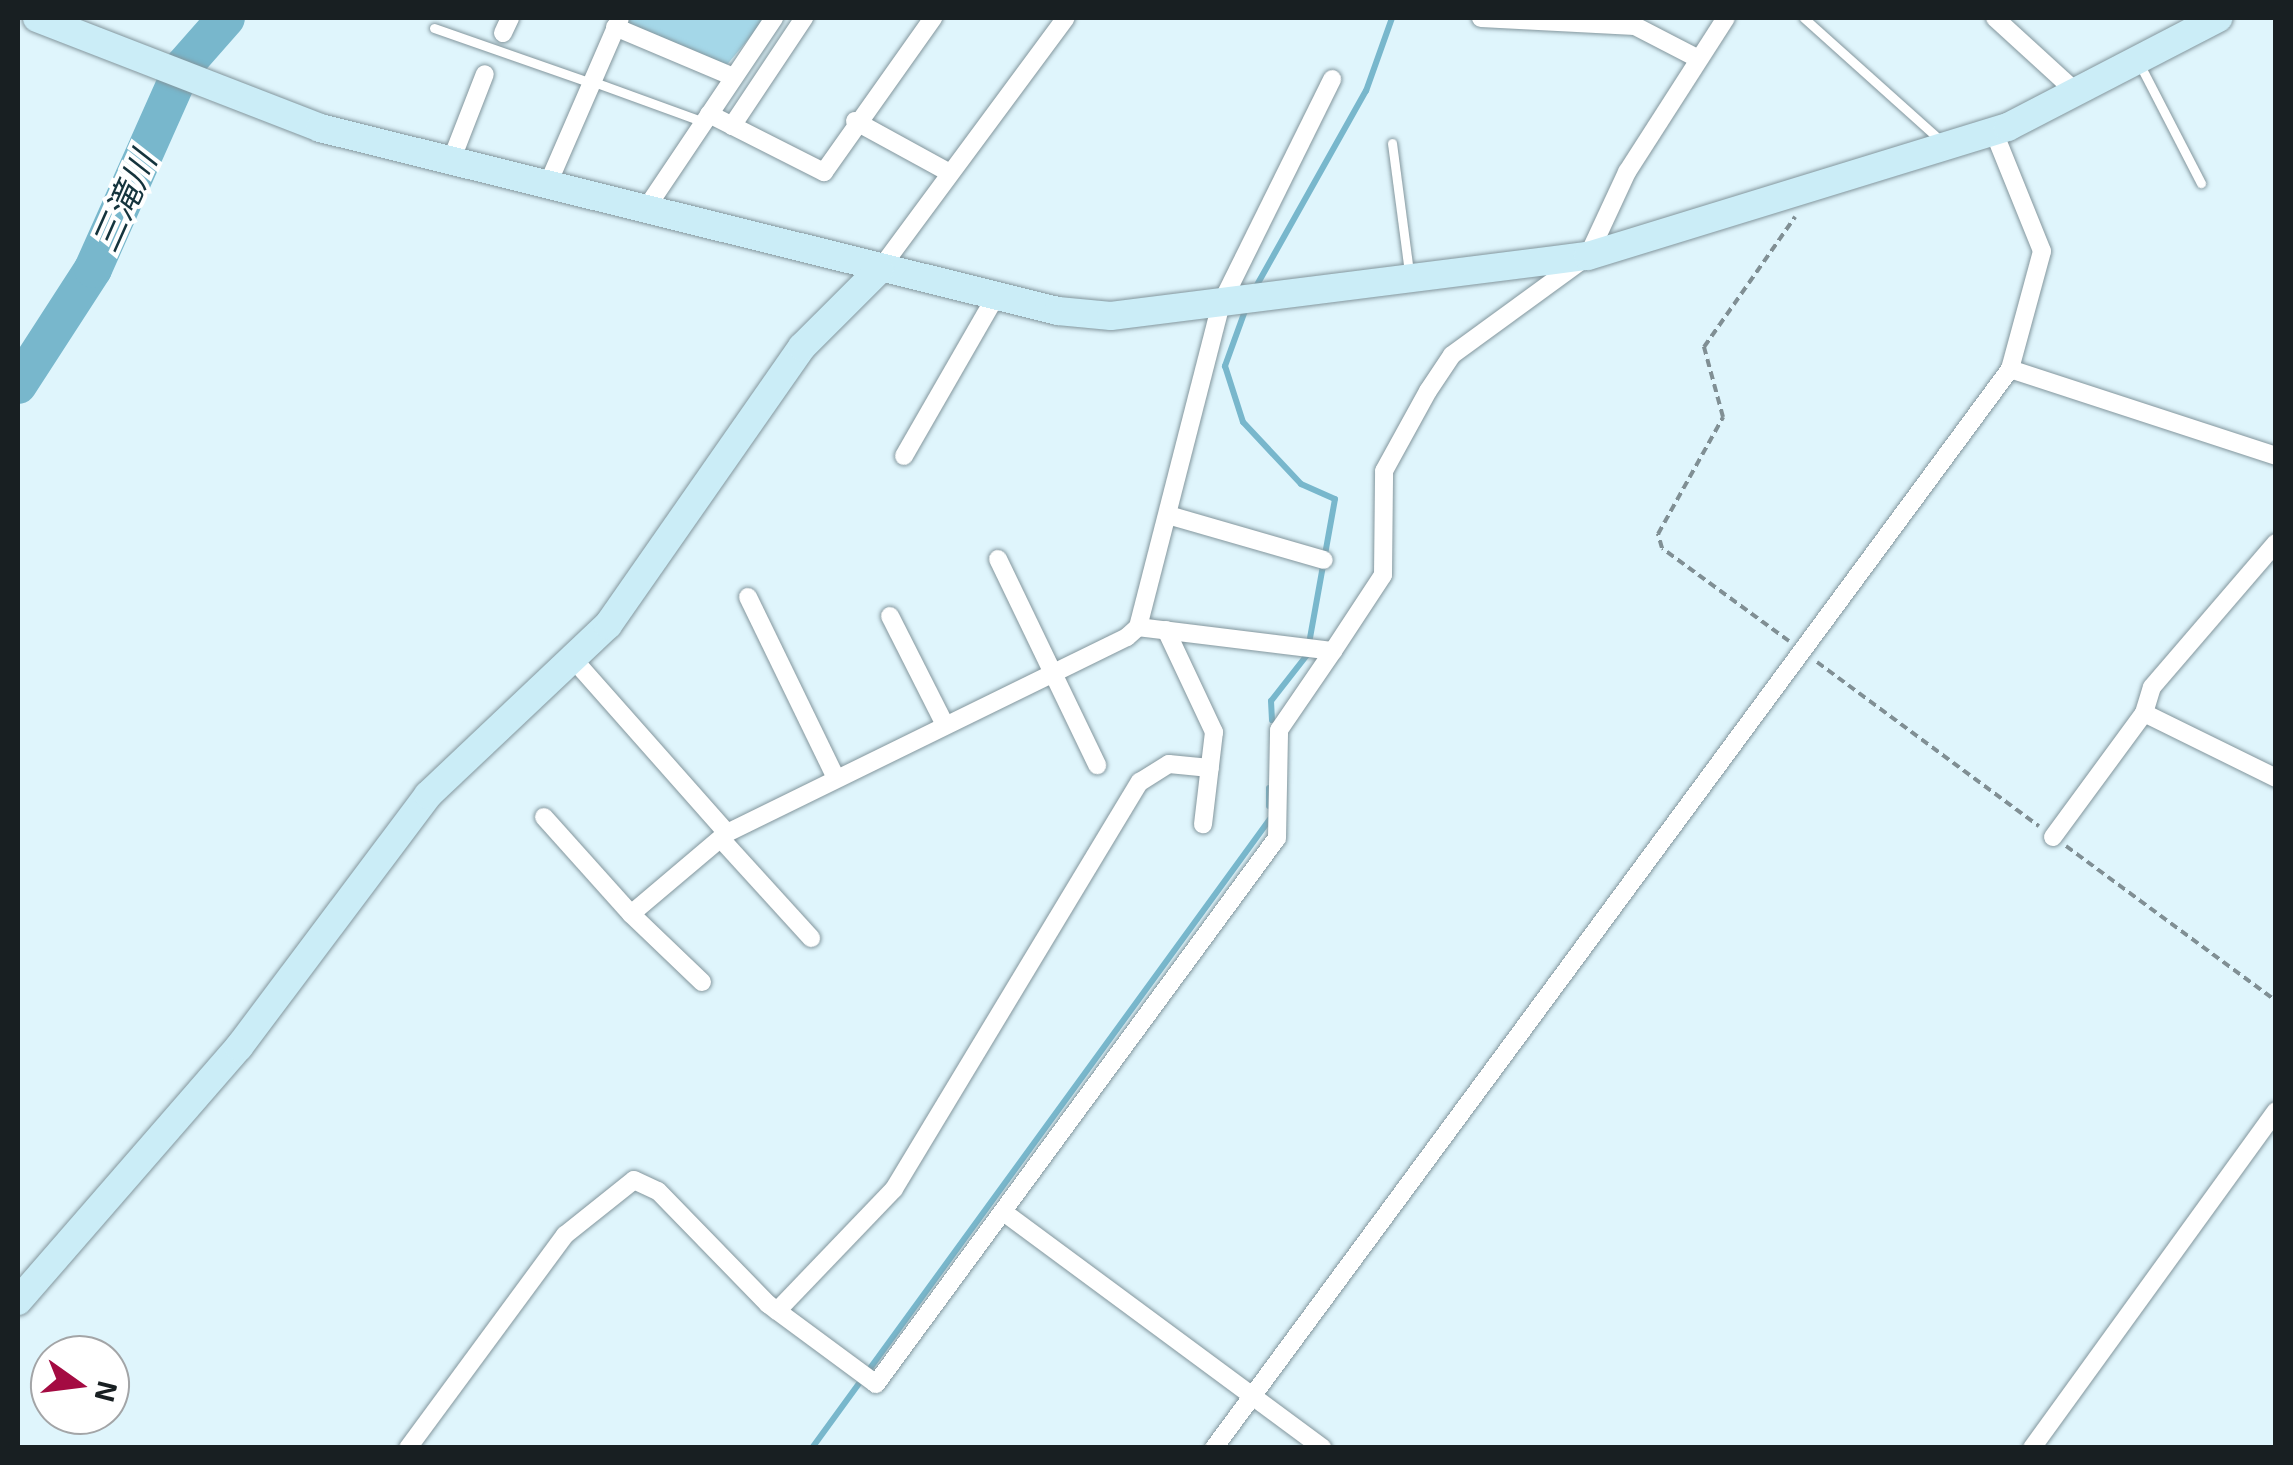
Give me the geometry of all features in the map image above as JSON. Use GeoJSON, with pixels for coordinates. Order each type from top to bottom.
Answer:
{"type":"FeatureCollection","features":[{"type":"Feature","properties":{"kind":"street"},"geometry":{"type":"LineString","coordinates":[[643,212],[731,76],[774,18]]}},
{"type":"Feature","properties":{"kind":"street"},"geometry":{"type":"LineString","coordinates":[[732,126],[804,18]]}},
{"type":"Feature","properties":{"kind":"street"},"geometry":{"type":"LineString","coordinates":[[706,118],[732,126],[824,172],[856,121],[932,18]]}},
{"type":"Feature","properties":{"kind":"street"},"geometry":{"type":"LineString","coordinates":[[18,1300],[239,1047],[428,795],[574,660],[646,576],[802,347],[880,269],[1066,18]]}},
{"type":"Feature","properties":{"kind":"street"},"geometry":{"type":"LineString","coordinates":[[1482,18],[1636,26],[1695,57]]}},
{"type":"Feature","properties":{"kind":"street"},"geometry":{"type":"LineString","coordinates":[[408,1448],[565,1235],[634,1180],[658,1191],[777,1311],[870,1386],[1005,1213],[1269,855],[1280,818],[1280,730],[1328,650],[1383,575],[1384,471],[1452,355],[1588,256],[1695,57],[1726,18]]}},
{"type":"Feature","properties":{"kind":"street"},"geometry":{"type":"LineString","coordinates":[[1994,18],[2077,93]]}},
{"type":"Feature","properties":{"kind":"street"},"geometry":{"type":"LineString","coordinates":[[48,22],[271,108],[451,161],[880,269],[996,296],[1112,316],[1228,303],[1409,272],[1588,256],[1806,193],[1994,132],[2218,18]]}},
{"type":"Feature","properties":{"kind":"street"},"geometry":{"type":"LineString","coordinates":[[547,186],[618,22],[731,76]]}},
{"type":"Feature","properties":{"kind":"street"},"geometry":{"type":"LineString","coordinates":[[451,161],[485,74]]}},
{"type":"Feature","properties":{"kind":"street"},"geometry":{"type":"LineString","coordinates":[[1138,627],[1228,303],[1332,79]]}},
{"type":"Feature","properties":{"kind":"street"},"geometry":{"type":"LineString","coordinates":[[856,121],[950,173]]}},
{"type":"Feature","properties":{"kind":"street"},"geometry":{"type":"LineString","coordinates":[[1214,1448],[2010,369],[2042,251],[1994,132]]}},
{"type":"Feature","properties":{"kind":"street"},"geometry":{"type":"LineString","coordinates":[[904,456],[996,296]]}},
{"type":"Feature","properties":{"kind":"street"},"geometry":{"type":"LineString","coordinates":[[2010,369],[2276,456]]}},
{"type":"Feature","properties":{"kind":"street"},"geometry":{"type":"LineString","coordinates":[[1168,515],[1324,560]]}},
{"type":"Feature","properties":{"kind":"street"},"geometry":{"type":"LineString","coordinates":[[2053,837],[2144,713],[2152,687],[2276,543]]}},
{"type":"Feature","properties":{"kind":"street"},"geometry":{"type":"LineString","coordinates":[[998,559],[1097,766]]}},
{"type":"Feature","properties":{"kind":"street"},"geometry":{"type":"LineString","coordinates":[[748,597],[836,778]]}},
{"type":"Feature","properties":{"kind":"street"},"geometry":{"type":"LineString","coordinates":[[890,616],[945,725]]}},
{"type":"Feature","properties":{"kind":"street"},"geometry":{"type":"LineString","coordinates":[[632,914],[724,836],[1138,627],[1328,650]]}},
{"type":"Feature","properties":{"kind":"street"},"geometry":{"type":"LineString","coordinates":[[1166,630],[1214,732],[1202,824]]}},
{"type":"Feature","properties":{"kind":"street"},"geometry":{"type":"LineString","coordinates":[[574,660],[811,938]]}},
{"type":"Feature","properties":{"kind":"street"},"geometry":{"type":"LineString","coordinates":[[2144,713],[2276,778]]}},
{"type":"Feature","properties":{"kind":"street"},"geometry":{"type":"LineString","coordinates":[[777,1311],[894,1189],[1140,782],[1169,764],[1210,768]]}},
{"type":"Feature","properties":{"kind":"street"},"geometry":{"type":"LineString","coordinates":[[544,817],[632,914],[702,982]]}},
{"type":"Feature","properties":{"kind":"street"},"geometry":{"type":"LineString","coordinates":[[2032,1448],[2276,1112]]}},
{"type":"Feature","properties":{"kind":"street"},"geometry":{"type":"LineString","coordinates":[[1005,1213],[1323,1448]]}},
{"type":"Feature","properties":{"kind":"lane"},"geometry":{"type":"LineString","coordinates":[[1804,18],[1948,147]]}},
{"type":"Feature","properties":{"kind":"lane"},"geometry":{"type":"LineString","coordinates":[[434,28],[504,34],[592,82],[706,118]]}},
{"type":"Feature","properties":{"kind":"lane"},"geometry":{"type":"LineString","coordinates":[[485,74],[504,34]]}},
{"type":"Feature","properties":{"kind":"lane"},"geometry":{"type":"LineString","coordinates":[[2138,62],[2201,183]]}},
{"type":"Feature","properties":{"kind":"lane"},"geometry":{"type":"LineString","coordinates":[[1392,143],[1409,272]]}},
{"type":"Feature","properties":{"kind":"path"},"geometry":{"type":"LineString","coordinates":[[1800,649],[1662,548],[1658,534],[1704,437],[1722,422],[1704,347],[1806,193]]}},
{"type":"Feature","properties":{"kind":"shaded area"},"geometry":{"type":"Polygon","coordinates":[[[627,18],[766,18],[725,67],[630,27],[627,18]]]}},
{"type":"Feature","properties":{"kind":"waterway","name":"三滝川"},"geometry":{"type":"LineString","coordinates":[[18,385],[93,269],[183,67],[226,18]]}},
{"type":"Feature","properties":{"kind":"waterway"},"geometry":{"type":"LineString","coordinates":[[1253,292],[1366,91],[1392,18]]}},
{"type":"Feature","properties":{"kind":"waterway"},"geometry":{"type":"LineString","coordinates":[[1246,308],[1225,366],[1243,422],[1301,484],[1335,499],[1307,655],[1271,701],[1272,720]]}},
{"type":"Feature","properties":{"kind":"waterway"},"geometry":{"type":"LineString","coordinates":[[1269,788],[1269,806]]}},
{"type":"Feature","properties":{"kind":"waterway"},"geometry":{"type":"LineString","coordinates":[[812,1448],[1270,819]]}}]}
